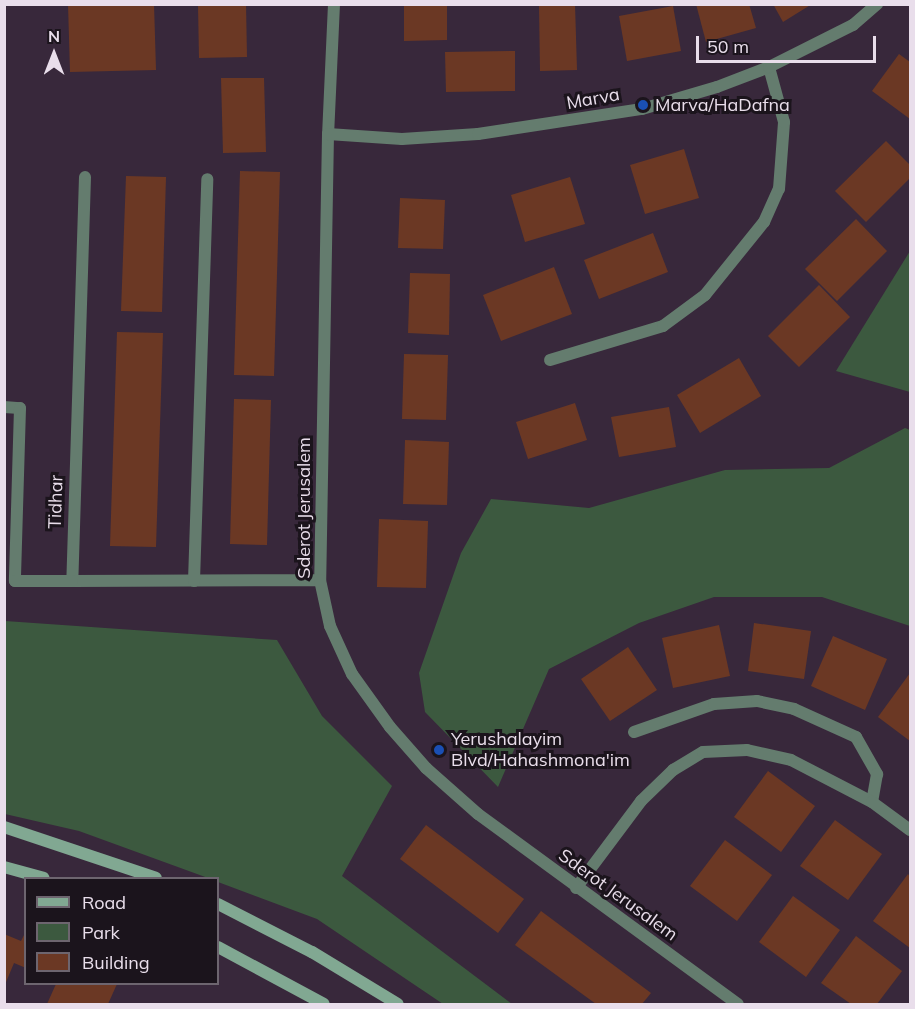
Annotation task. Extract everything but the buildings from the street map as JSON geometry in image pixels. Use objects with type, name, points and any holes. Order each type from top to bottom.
[{"type":"main road","points":[[4,827],[150,877]]},
{"type":"main road","points":[[4,867],[37,877]]},
{"type":"main road","points":[[219,905],[312,952],[398,1005]]},
{"type":"main road","points":[[219,948],[324,1005]]},
{"type":"street","name":"Sderot Jerusalem","points":[[334,4],[328,134],[320,580],[330,626],[352,674],[390,727],[426,768],[478,814],[738,1005]]},
{"type":"street","name":"Marva","points":[[328,134],[402,139],[543,127],[642,109],[717,87],[769,67],[853,25],[877,4]]},
{"type":"street","points":[[550,360],[663,326],[705,295],[757,231],[779,189],[784,122],[769,67]]},
{"type":"street","name":"Tidhar","points":[[72,581],[85,177]]},
{"type":"street","points":[[194,581],[207,179]]},
{"type":"street","points":[[4,406],[20,408],[15,581],[320,580]]},
{"type":"street","points":[[634,732],[714,704],[757,701],[794,709],[856,737],[877,774],[872,802]]},
{"type":"street","points":[[576,888],[641,801],[673,770],[703,752],[747,750],[791,760],[872,802],[910,830]]},
{"type":"green space","points":[[910,251],[910,392],[836,371]]},
{"type":"green space","points":[[905,428],[910,430],[910,626],[822,597],[714,597],[639,623],[549,669],[498,787],[425,712],[419,673],[461,553],[491,499],[589,508],[725,470],[829,468]]},
{"type":"green space","points":[[5,621],[277,640],[322,716],[392,786],[342,876],[512,1004],[443,1004],[317,919],[219,882],[219,877],[205,877],[79,831],[5,814]]},
{"type":"place","name":"Marva/HaDafna","points":[[643,105]]},
{"type":"place","name":"Yerushalayim Blvd/Hahashmona'im","points":[[439,750]]}]
